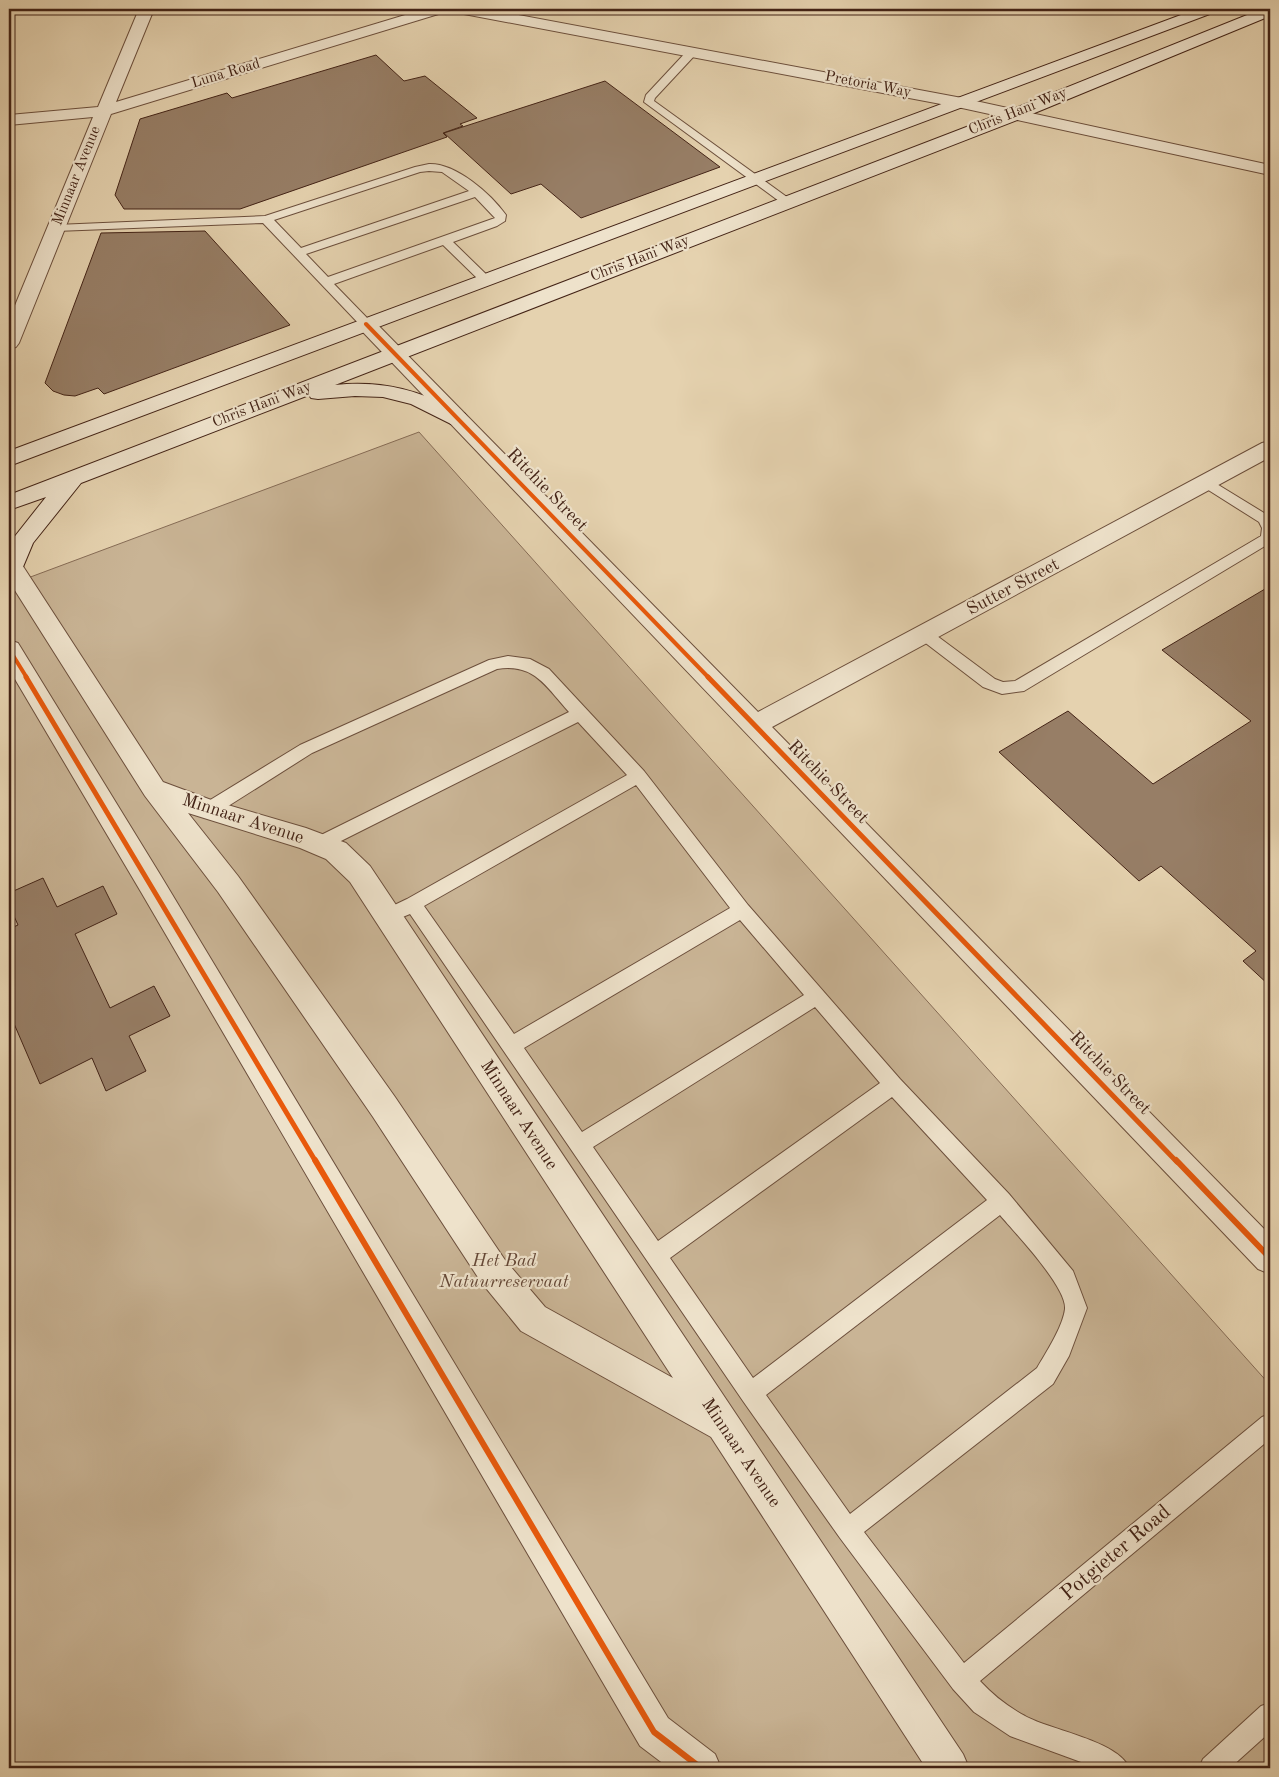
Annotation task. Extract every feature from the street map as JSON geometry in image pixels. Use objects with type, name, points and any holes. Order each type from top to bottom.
[{"type":"street","name":"Minnaar Avenue","points":[[9,343],[146,9]]},
{"type":"street","name":"Luna Road","points":[[9,120],[104,111],[440,9]]},
{"type":"street","name":"Pretoria Way","points":[[464,9],[962,103],[1270,170]]},
{"type":"street","name":"Chris Hani Way","points":[[9,459],[1210,9]]},
{"type":"street","points":[[1231,9],[1251,18]]},
{"type":"street","name":"Chris Hani Way","points":[[9,503],[1014,115],[1270,11]]},
{"type":"street","name":"Ritchie Street","points":[[366,324],[1270,1258]]},
{"type":"street","points":[[246,411],[312,393],[354,389],[391,392],[422,401],[458,419]]},
{"type":"street","name":"Sutter Street","points":[[755,725],[1270,448]]},
{"type":"street","points":[[74,478],[23,540],[10,566],[154,789],[228,884],[384,1107],[493,1271],[533,1320],[723,1425]]},
{"type":"street","points":[[9,649],[151,884],[654,1732],[701,1768]]},
{"type":"street","name":"Minnaar Avenue","points":[[154,789],[208,810],[336,851],[400,910],[723,1425],[949,1768]]},
{"type":"lane","points":[[692,52],[650,97],[649,102],[787,202]]},
{"type":"lane","points":[[56,228],[266,219],[419,169],[445,169],[496,210],[501,219],[493,224],[327,282]]},
{"type":"lane","points":[[299,253],[475,193]]},
{"type":"lane","points":[[266,219],[366,324]]},
{"type":"lane","points":[[445,241],[485,280]]},
{"type":"lane","points":[[924,634],[989,683],[1002,688],[1018,687],[1268,538],[1267,518],[1207,483]]},
{"type":"lane","points":[[208,810],[306,749],[494,664],[513,660],[529,663],[543,672],[579,714],[638,776],[742,910],[893,1085],[1002,1201],[1066,1278],[1076,1308],[1061,1348],[1045,1376],[848,1530]]},
{"type":"lane","points":[[319,844],[579,714]]},
{"type":"lane","points":[[638,776],[400,910],[512,1046],[655,1256],[848,1530],[962,1680],[983,1703],[1018,1727],[1088,1752],[1116,1768]]},
{"type":"lane","points":[[512,1046],[742,910]]},
{"type":"lane","points":[[580,1144],[817,996]]},
{"type":"lane","points":[[655,1256],[893,1085]]},
{"type":"lane","points":[[751,1393],[1002,1201]]},
{"type":"lane","name":"Potgieter Road","points":[[962,1680],[1270,1425]]},
{"type":"lane","points":[[1212,1768],[1270,1715]]},
{"type":"green space","name":"Het Bad Natuurreservaat","points":[[419,432],[1270,1385],[1270,1768],[9,1768],[9,585]]},
{"type":"building","points":[[376,55],[404,81],[425,76],[477,118],[460,124],[463,126],[443,133],[447,137],[240,209],[124,209],[115,195],[140,119],[227,93],[232,98]]},
{"type":"building","points":[[605,81],[720,167],[581,218],[541,184],[511,194],[444,133]]},
{"type":"building","points":[[205,231],[290,325],[104,394],[98,388],[75,396],[64,395],[53,391],[45,383],[101,233]]},
{"type":"building","points":[[1270,586],[1270,986],[1243,961],[1256,951],[1161,866],[1139,881],[999,752],[1068,711],[1153,784],[1251,721],[1162,650]]},
{"type":"building","points":[[43,878],[57,907],[103,886],[117,914],[75,934],[110,1008],[154,986],[170,1016],[129,1036],[146,1071],[106,1091],[92,1058],[40,1084],[9,1012],[9,929],[18,925],[9,905],[9,893]]},
{"type":"cycle path","points":[[366,324],[1270,1258]]},
{"type":"cycle path","points":[[9,649],[151,884],[654,1732],[701,1768]]}]
